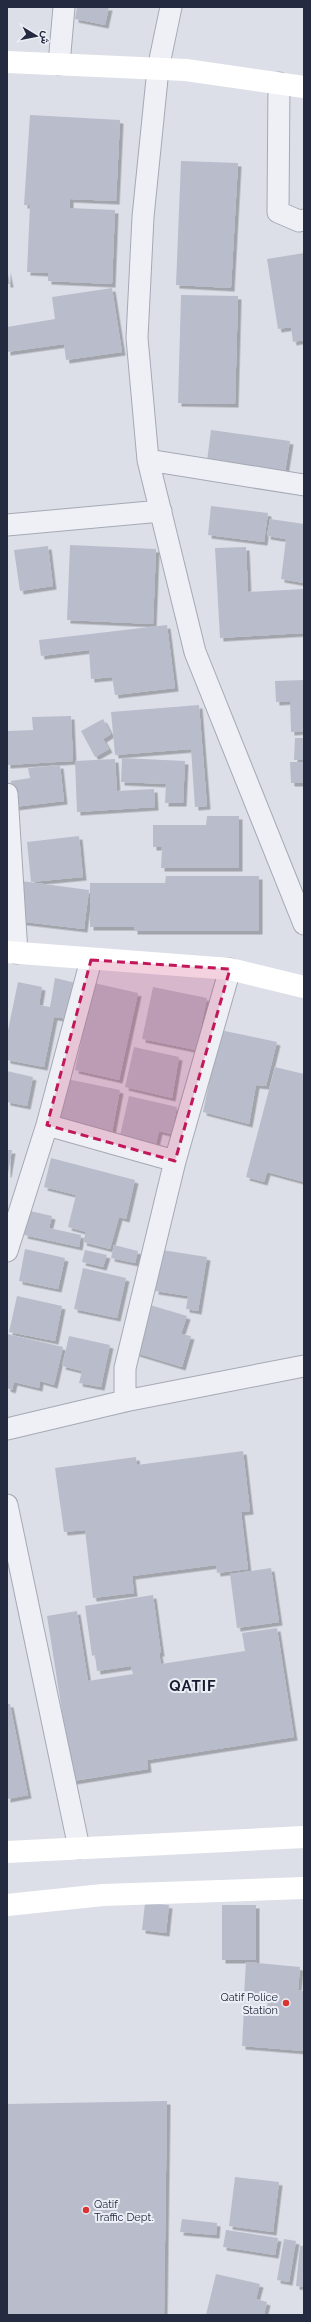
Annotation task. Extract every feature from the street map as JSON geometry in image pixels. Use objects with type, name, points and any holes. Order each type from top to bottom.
[{"type":"street","points":[[59,64],[64,7]]},
{"type":"street","points":[[171,7],[158,68],[143,217],[137,338],[148,460],[195,652],[304,924]]},
{"type":"street","points":[[7,62],[186,70],[304,87]]},
{"type":"street","points":[[279,83],[278,212],[299,221],[304,220]]},
{"type":"street","points":[[148,460],[304,485]]},
{"type":"street","points":[[7,525],[160,511]]},
{"type":"street","points":[[7,794],[12,953],[230,969],[304,987]]},
{"type":"street","points":[[7,1251],[47,1125],[91,960]]},
{"type":"street","points":[[125,1401],[125,1368],[175,1161],[230,969]]},
{"type":"street","points":[[47,1125],[175,1161]]},
{"type":"street","points":[[7,1429],[125,1401],[304,1366]]},
{"type":"street","points":[[7,1505],[79,1848]]},
{"type":"street","points":[[7,1852],[304,1837]]},
{"type":"street","points":[[7,1905],[103,1896],[304,1888]]},
{"type":"highlighted area","points":[[91,960],[230,969],[175,1161],[47,1125]]},
{"type":"building","points":[[77,7],[109,7],[105,25],[75,19]]},
{"type":"building","points":[[30,115],[120,120],[116,201],[70,199],[70,208],[115,210],[112,284],[48,281],[48,273],[27,272],[30,205],[24,205]]},
{"type":"building","points":[[181,161],[238,163],[231,288],[176,285]]},
{"type":"building","points":[[304,253],[304,340],[293,342],[291,327],[278,329],[267,259]]},
{"type":"building","points":[[7,269],[10,284],[7,284]]},
{"type":"building","points":[[112,288],[122,352],[66,360],[64,344],[7,352],[7,327],[55,319],[52,297]]},
{"type":"building","points":[[181,295],[238,296],[235,404],[178,403]]},
{"type":"building","points":[[211,430],[290,441],[285,472],[207,461]]},
{"type":"building","points":[[211,506],[268,513],[264,542],[208,535]]},
{"type":"building","points":[[270,519],[304,524],[304,583],[281,579],[286,539],[267,536]]},
{"type":"building","points":[[70,545],[156,549],[153,624],[67,620]]},
{"type":"building","points":[[48,546],[53,586],[20,591],[14,550]]},
{"type":"building","points":[[246,547],[248,592],[304,589],[304,633],[220,638],[215,548]]},
{"type":"building","points":[[167,625],[175,688],[115,695],[112,677],[91,679],[89,650],[41,656],[39,640]]},
{"type":"building","points":[[304,680],[304,731],[291,732],[290,701],[276,702],[275,681]]},
{"type":"building","points":[[199,705],[207,806],[195,807],[191,749],[115,755],[111,712]]},
{"type":"building","points":[[71,716],[73,761],[7,765],[7,731],[33,730],[32,717]]},
{"type":"building","points":[[103,719],[111,734],[103,739],[109,749],[95,757],[81,731]]},
{"type":"building","points":[[295,738],[304,738],[304,760],[294,760]]},
{"type":"building","points":[[122,758],[185,761],[183,803],[165,803],[166,784],[121,782]]},
{"type":"building","points":[[115,759],[117,791],[154,789],[155,807],[77,812],[75,761]]},
{"type":"building","points":[[290,762],[304,762],[304,783],[291,783]]},
{"type":"building","points":[[60,765],[64,801],[14,807],[11,781],[30,778],[28,768]]},
{"type":"building","points":[[207,816],[239,816],[239,868],[161,868],[162,847],[153,847],[153,825],[206,825]]},
{"type":"building","points":[[79,836],[83,877],[31,882],[27,842]]},
{"type":"building","points":[[166,876],[259,876],[259,931],[134,931],[134,927],[90,927],[90,883],[165,883]]},
{"type":"building","points":[[21,881],[89,890],[84,929],[16,921]]},
{"type":"building","points":[[55,978],[76,983],[69,1019],[54,1017],[44,1067],[7,1060],[7,1035],[18,982],[42,987],[39,1005],[50,1007]]},
{"type":"building","points":[[94,983],[138,993],[119,1080],[75,1070]]},
{"type":"building","points":[[153,987],[207,998],[196,1050],[142,1039]]},
{"type":"building","points":[[220,1030],[277,1042],[266,1086],[256,1085],[249,1124],[203,1112]]},
{"type":"building","points":[[134,1047],[179,1057],[172,1098],[125,1087]]},
{"type":"building","points":[[275,1067],[304,1074],[304,1182],[267,1172],[264,1182],[246,1177]]},
{"type":"building","points":[[7,1071],[33,1077],[27,1106],[7,1102]]},
{"type":"building","points":[[67,1079],[120,1090],[112,1132],[58,1120]]},
{"type":"building","points":[[129,1096],[177,1107],[171,1134],[159,1131],[155,1148],[119,1140]]},
{"type":"building","points":[[7,1150],[12,1150],[8,1174],[7,1174]]},
{"type":"building","points":[[51,1158],[135,1180],[126,1219],[119,1217],[110,1249],[83,1242],[86,1232],[68,1227],[76,1195],[44,1187]]},
{"type":"building","points":[[30,1211],[52,1216],[49,1228],[81,1235],[79,1247],[24,1235]]},
{"type":"building","points":[[114,1245],[138,1251],[135,1263],[111,1258]]},
{"type":"building","points":[[25,1249],[65,1258],[58,1289],[19,1281]]},
{"type":"building","points":[[85,1250],[107,1255],[103,1267],[82,1262]]},
{"type":"building","points":[[162,1250],[207,1257],[198,1311],[186,1309],[188,1296],[155,1291]]},
{"type":"building","points":[[83,1268],[126,1278],[117,1318],[74,1309]]},
{"type":"building","points":[[17,1296],[62,1306],[55,1341],[9,1332]]},
{"type":"building","points":[[150,1305],[187,1316],[181,1334],[191,1336],[182,1367],[136,1353]]},
{"type":"building","points":[[7,1334],[63,1347],[54,1385],[40,1381],[39,1388],[14,1382],[12,1390],[7,1388]]},
{"type":"building","points":[[69,1336],[110,1345],[101,1387],[79,1383],[82,1371],[62,1366]]},
{"type":"building","points":[[243,1451],[250,1511],[241,1512],[248,1569],[217,1573],[216,1565],[132,1576],[134,1593],[93,1598],[85,1530],[64,1532],[55,1468],[136,1457],[137,1465]]},
{"type":"building","points":[[271,1568],[279,1622],[237,1628],[230,1574]]},
{"type":"building","points":[[153,1595],[161,1653],[159,1653],[161,1664],[245,1651],[242,1633],[277,1628],[294,1737],[147,1760],[148,1769],[73,1781],[47,1616],[77,1611],[88,1681],[133,1674],[131,1666],[97,1671],[95,1655],[92,1656],[85,1606]]},
{"type":"building","points":[[7,1704],[10,1704],[28,1795],[7,1799]]},
{"type":"building","points":[[145,1903],[169,1905],[166,1933],[142,1930]]},
{"type":"building","points":[[222,1905],[256,1905],[256,1960],[222,1960]]},
{"type":"building","name":"Qatif Police Station","points":[[246,1962],[300,1967],[298,1990],[304,1991],[304,2051],[242,2046],[244,2009],[267,2010],[268,1997],[244,1995]]},
{"type":"building","name":"Qatif Traffic Dept.","points":[[167,2101],[164,2315],[7,2315],[7,2104]]},
{"type":"building","points":[[235,2177],[279,2182],[273,2232],[229,2226]]},
{"type":"building","points":[[182,2219],[217,2223],[216,2235],[180,2232]]},
{"type":"building","points":[[226,2230],[278,2238],[275,2255],[223,2247]]},
{"type":"building","points":[[284,2239],[296,2241],[289,2282],[277,2280]]},
{"type":"building","points":[[300,2246],[304,2246],[304,2287],[296,2286]]},
{"type":"building","points":[[216,2274],[260,2284],[256,2299],[267,2302],[264,2315],[206,2315]]},
{"type":"place","name":"Qatif Police Station","points":[[286,2003]]},
{"type":"place","name":"Qatif Traffic Dept.","points":[[86,2210]]},
{"type":"district","name":"QATIF","points":[[193,1686]]}]
